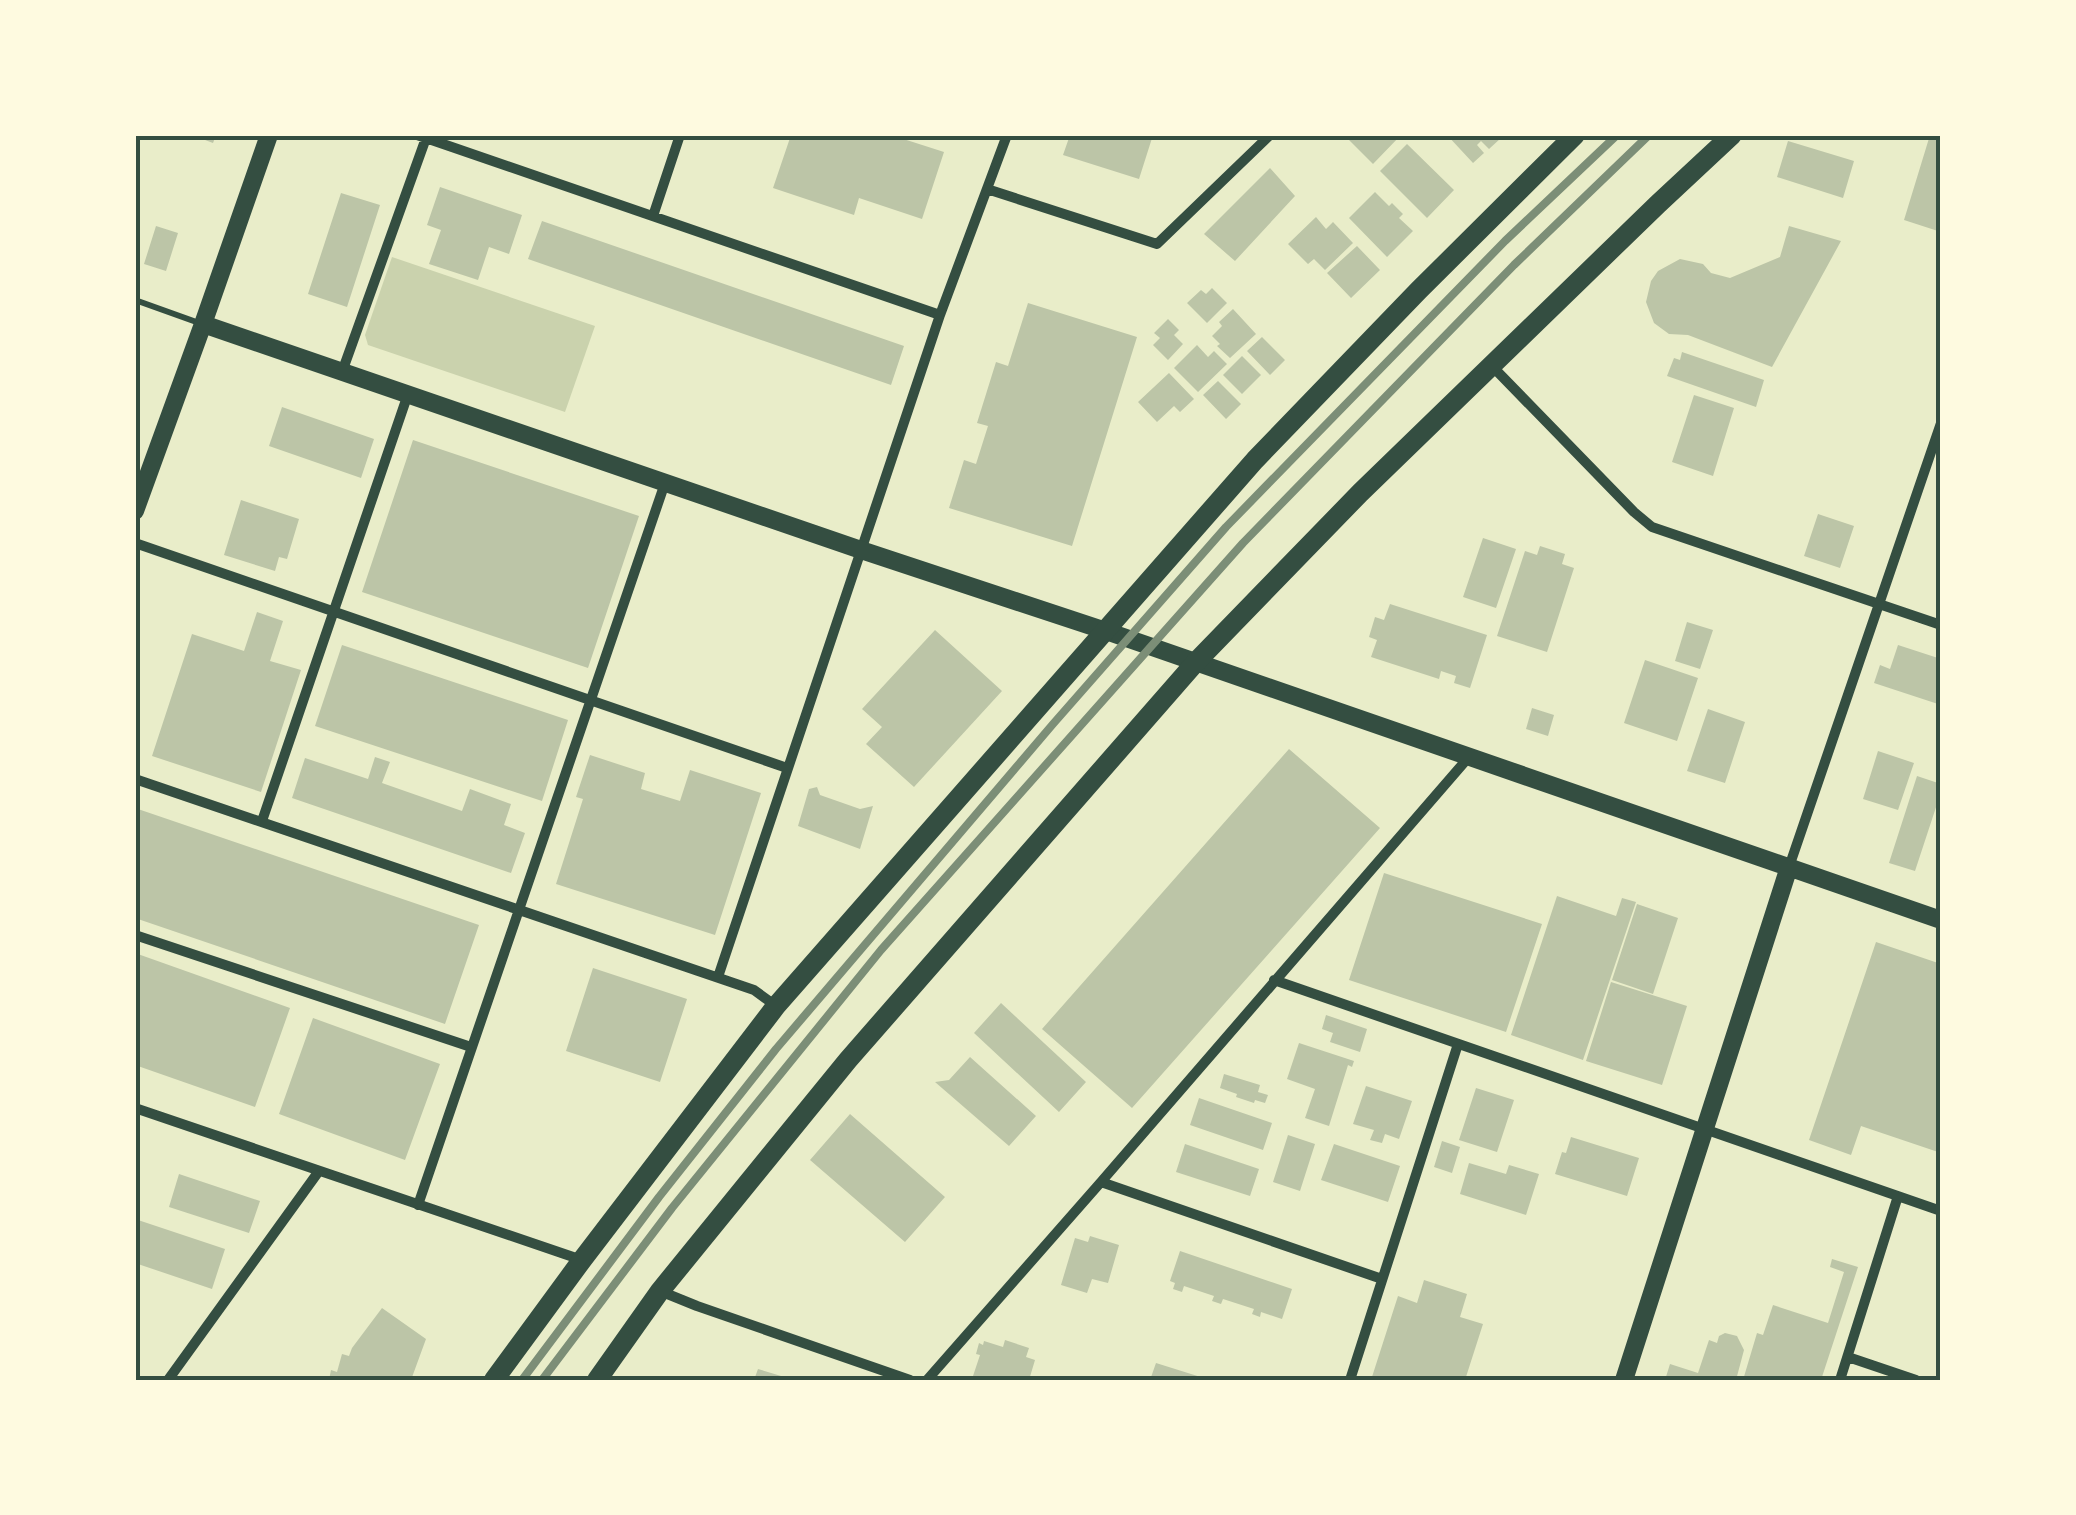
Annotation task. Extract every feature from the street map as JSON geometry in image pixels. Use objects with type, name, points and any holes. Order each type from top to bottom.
[{"type":"main road","points":[[494,1380],[776,1006],[1256,460],[1576,135]]},
{"type":"main road","points":[[597,1380],[660,1291],[848,1060],[1194,663],[1360,493],[1732,135]]},
{"type":"street","points":[[135,511],[269,135]]},
{"type":"street","points":[[653,216],[680,135]]},
{"type":"street","points":[[718,978],[940,315],[1006,135]]},
{"type":"street","points":[[987,189],[1157,244],[1270,135]]},
{"type":"street","points":[[342,372],[421,136],[940,315]]},
{"type":"street","points":[[204,324],[1941,920]]},
{"type":"street","points":[[1492,365],[1652,527],[1941,624]]},
{"type":"street","points":[[262,821],[408,394]]},
{"type":"street","points":[[1624,1380],[1789,868],[1941,423]]},
{"type":"street","points":[[418,1205],[665,483]]},
{"type":"street","points":[[135,543],[788,768]]},
{"type":"street","points":[[927,1380],[1468,758]]},
{"type":"street","points":[[135,779],[754,990],[776,1006]]},
{"type":"street","points":[[135,935],[470,1048]]},
{"type":"street","points":[[1274,980],[1941,1211]]},
{"type":"street","points":[[1350,1380],[1458,1044]]},
{"type":"street","points":[[135,1108],[582,1260]]},
{"type":"street","points":[[168,1380],[319,1171]]},
{"type":"street","points":[[1102,1182],[1382,1279]]},
{"type":"street","points":[[1840,1380],[1898,1196]]},
{"type":"street","points":[[660,1291],[910,1380]]},
{"type":"street","points":[[1848,1357],[1916,1380]]},
{"type":"lane","points":[[135,300],[204,324]]},
{"type":"green space","points":[[392,257],[595,326],[565,412],[368,345],[365,335]]},
{"type":"building","points":[[192,135],[216,135],[213,143]]},
{"type":"building","points":[[791,135],[891,135],[944,152],[922,219],[859,198],[854,215],[773,188]]},
{"type":"building","points":[[1070,135],[1153,135],[1139,179],[1063,155]]},
{"type":"building","points":[[1344,135],[1401,135],[1373,164]]},
{"type":"building","points":[[1447,135],[1501,138],[1489,149],[1481,141],[1477,145],[1484,153],[1473,163]]},
{"type":"building","points":[[1930,135],[1941,135],[1941,232],[1904,220]]},
{"type":"building","points":[[1788,141],[1854,161],[1843,198],[1777,177]]},
{"type":"building","points":[[1407,144],[1454,190],[1427,218],[1380,171]]},
{"type":"building","points":[[1270,168],[1295,196],[1235,261],[1204,234]]},
{"type":"building","points":[[440,187],[522,215],[509,254],[489,247],[478,280],[429,264],[441,230],[427,225]]},
{"type":"building","points":[[1375,192],[1403,214],[1399,218],[1413,231],[1387,257],[1349,218]]},
{"type":"building","points":[[341,193],[380,205],[347,307],[308,294]]},
{"type":"building","points":[[1316,217],[1326,229],[1333,222],[1353,243],[1325,270],[1314,259],[1308,264],[1288,244]]},
{"type":"building","points":[[542,221],[904,346],[891,385],[528,259]]},
{"type":"building","points":[[156,226],[178,233],[166,271],[144,264]]},
{"type":"building","points":[[1789,226],[1841,241],[1772,367],[1688,335],[1669,334],[1654,323],[1646,302],[1658,271],[1680,259],[1703,264],[1711,273],[1730,278],[1780,257]]},
{"type":"building","points":[[1357,246],[1380,270],[1351,298],[1327,273]]},
{"type":"building","points":[[1212,288],[1227,303],[1207,323],[1187,303],[1201,290],[1206,294]]},
{"type":"building","points":[[1028,303],[1137,337],[1072,546],[949,508],[964,460],[976,464],[988,426],[977,423],[996,362],[1008,366]]},
{"type":"building","points":[[1233,309],[1256,334],[1230,358],[1212,336],[1222,326],[1219,322]]},
{"type":"building","points":[[1168,319],[1179,330],[1174,335],[1183,344],[1168,360],[1153,345],[1160,338],[1154,333]]},
{"type":"building","points":[[1262,337],[1285,360],[1270,375],[1247,351]]},
{"type":"building","points":[[1197,345],[1208,357],[1214,351],[1227,364],[1198,392],[1174,368]]},
{"type":"building","points":[[1682,352],[1764,380],[1756,407],[1667,376],[1674,358],[1680,360]]},
{"type":"building","points":[[1242,356],[1261,375],[1242,394],[1223,375]]},
{"type":"building","points":[[1169,373],[1194,399],[1180,412],[1174,406],[1157,422],[1138,402]]},
{"type":"building","points":[[1218,381],[1241,404],[1226,419],[1203,395]]},
{"type":"building","points":[[1694,395],[1734,408],[1713,476],[1672,462]]},
{"type":"building","points":[[282,407],[374,439],[361,478],[269,446]]},
{"type":"building","points":[[413,440],[639,516],[588,668],[362,592]]},
{"type":"building","points":[[241,500],[299,519],[287,559],[279,557],[275,571],[224,555]]},
{"type":"building","points":[[1818,514],[1854,526],[1840,568],[1804,556]]},
{"type":"building","points":[[1483,538],[1516,549],[1496,608],[1463,597]]},
{"type":"building","points":[[1540,546],[1565,554],[1562,564],[1574,568],[1547,652],[1497,636],[1525,551],[1537,555]]},
{"type":"building","points":[[1390,604],[1487,635],[1470,688],[1454,683],[1456,676],[1441,671],[1439,679],[1371,657],[1377,640],[1369,637],[1375,617],[1384,620]]},
{"type":"building","points":[[257,612],[283,621],[270,661],[301,670],[261,792],[152,756],[192,634],[244,651]]},
{"type":"building","points":[[1687,622],[1713,630],[1700,669],[1675,661]]},
{"type":"building","points":[[935,630],[1002,691],[914,787],[866,744],[882,727],[862,709]]},
{"type":"building","points":[[342,645],[568,720],[542,801],[315,726]]},
{"type":"building","points":[[1898,645],[1941,659],[1941,705],[1874,683],[1880,665],[1890,669]]},
{"type":"building","points":[[1645,660],[1698,678],[1677,741],[1624,723]]},
{"type":"building","points":[[1532,708],[1554,715],[1548,736],[1526,729]]},
{"type":"building","points":[[1708,709],[1745,722],[1725,783],[1687,771]]},
{"type":"building","points":[[1289,749],[1380,828],[1132,1108],[1042,1029]]},
{"type":"building","points":[[1878,751],[1914,763],[1898,810],[1863,799]]},
{"type":"building","points":[[590,755],[645,773],[641,789],[680,801],[690,770],[761,793],[715,935],[556,884],[583,799],[576,797]]},
{"type":"building","points":[[375,757],[390,762],[382,783],[462,811],[470,789],[511,804],[504,825],[525,833],[511,873],[292,798],[305,758],[368,779]]},
{"type":"building","points":[[1917,776],[1941,784],[1941,792],[1915,871],[1889,863]]},
{"type":"building","points":[[817,787],[820,795],[860,809],[873,806],[860,849],[798,826],[809,789]]},
{"type":"building","points":[[135,808],[479,925],[445,1024],[135,918]]},
{"type":"building","points":[[1384,873],[1542,924],[1506,1032],[1349,980]]},
{"type":"building","points":[[1557,896],[1616,916],[1622,898],[1636,902],[1583,1060],[1511,1035]]},
{"type":"building","points":[[1637,904],[1678,918],[1653,994],[1612,980]]},
{"type":"building","points":[[1876,942],[1941,964],[1941,1153],[1861,1126],[1851,1155],[1809,1140]]},
{"type":"building","points":[[135,953],[290,1008],[255,1107],[135,1065]]},
{"type":"building","points":[[593,968],[687,999],[660,1082],[566,1051]]},
{"type":"building","points":[[1611,982],[1687,1006],[1662,1085],[1586,1061]]},
{"type":"building","points":[[1001,1003],[1086,1082],[1059,1112],[974,1033]]},
{"type":"building","points":[[1326,1015],[1367,1029],[1360,1052],[1330,1042],[1333,1033],[1322,1029]]},
{"type":"building","points":[[313,1018],[440,1064],[405,1160],[279,1114]]},
{"type":"building","points":[[1299,1043],[1354,1061],[1352,1067],[1348,1065],[1329,1126],[1305,1118],[1315,1089],[1287,1079]]},
{"type":"building","points":[[970,1057],[1036,1116],[1009,1146],[935,1082],[949,1080]]},
{"type":"building","points":[[1224,1074],[1260,1085],[1258,1092],[1268,1095],[1265,1103],[1236,1097],[1237,1094],[1220,1088]]},
{"type":"building","points":[[1366,1086],[1412,1101],[1399,1139],[1385,1134],[1382,1143],[1370,1140],[1374,1130],[1353,1124]]},
{"type":"building","points":[[1476,1088],[1514,1100],[1497,1152],[1459,1140]]},
{"type":"building","points":[[1199,1098],[1272,1123],[1263,1150],[1190,1125]]},
{"type":"building","points":[[850,1114],[945,1197],[905,1242],[810,1160]]},
{"type":"building","points":[[1288,1135],[1315,1144],[1300,1191],[1273,1182]]},
{"type":"building","points":[[1571,1137],[1639,1158],[1627,1196],[1555,1174]]},
{"type":"building","points":[[1442,1141],[1460,1147],[1452,1173],[1434,1167]]},
{"type":"building","points":[[1185,1144],[1259,1169],[1250,1196],[1176,1172]]},
{"type":"building","points":[[1334,1144],[1400,1166],[1388,1202],[1321,1180]]},
{"type":"building","points":[[1469,1163],[1506,1174],[1509,1165],[1539,1174],[1526,1215],[1460,1194]]},
{"type":"building","points":[[179,1174],[260,1201],[249,1233],[169,1207]]},
{"type":"building","points":[[135,1219],[225,1249],[212,1289],[135,1263]]},
{"type":"building","points":[[1090,1236],[1119,1245],[1108,1283],[1092,1279],[1087,1293],[1061,1285],[1075,1238],[1088,1242]]},
{"type":"building","points":[[1180,1251],[1292,1289],[1282,1319],[1261,1312],[1260,1317],[1252,1314],[1254,1309],[1223,1299],[1221,1304],[1212,1301],[1214,1296],[1184,1286],[1182,1292],[1173,1289],[1175,1283],[1170,1281]]},
{"type":"building","points":[[1832,1259],[1858,1267],[1821,1380],[1743,1380],[1757,1333],[1763,1335],[1773,1305],[1828,1323],[1844,1272],[1830,1267]]},
{"type":"building","points":[[1424,1280],[1467,1294],[1460,1317],[1483,1324],[1465,1380],[1371,1380],[1398,1296],[1417,1303]]},
{"type":"building","points":[[382,1308],[426,1339],[411,1380],[329,1380],[331,1370],[337,1372],[342,1354],[349,1356]]},
{"type":"building","points":[[1725,1333],[1737,1336],[1744,1350],[1736,1380],[1665,1380],[1670,1364],[1698,1373],[1709,1340],[1717,1343]]},
{"type":"building","points":[[1005,1340],[1029,1348],[1026,1357],[1035,1360],[1029,1380],[972,1379],[980,1355],[976,1354],[979,1343],[1003,1347]]},
{"type":"building","points":[[1156,1363],[1207,1379],[1207,1380],[1150,1380]]},
{"type":"building","points":[[758,1369],[791,1379],[791,1380],[754,1380]]},
{"type":"railway","points":[[522,1380],[776,1049],[1226,527],[1505,241],[1617,135]]},
{"type":"railway","points":[[542,1380],[672,1208],[881,950],[1243,543],[1514,265],[1649,135]]}]
